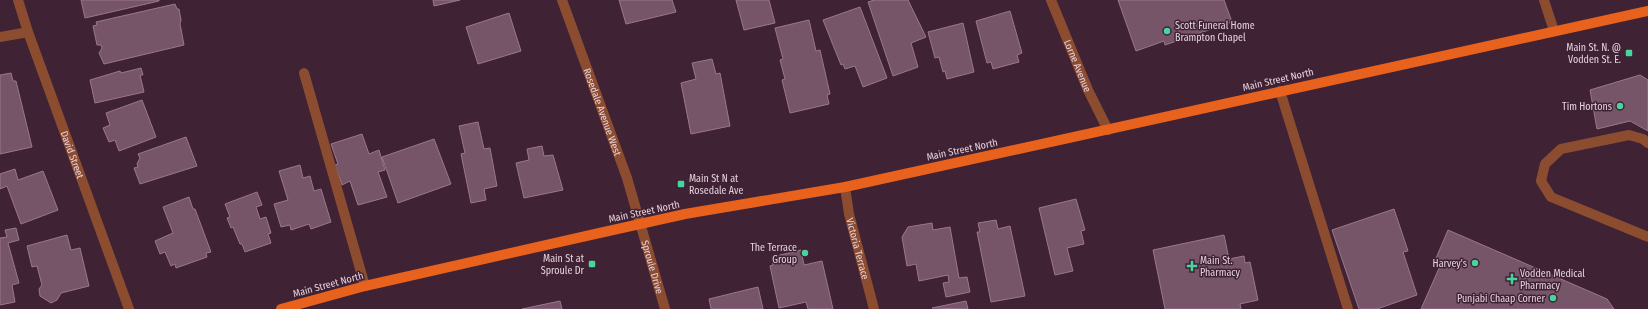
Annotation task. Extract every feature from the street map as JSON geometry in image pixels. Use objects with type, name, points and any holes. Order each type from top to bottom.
[{"type":"main road","name":"Main Street North","points":[[284,309],[365,286],[685,214],[845,187],[1648,11]]},
{"type":"street","name":"David Street","points":[[18,0],[28,32],[129,309]]},
{"type":"street","name":"Rosedale Avenue West","points":[[562,0],[627,178],[640,224]]},
{"type":"street","name":"Lorne Avenue","points":[[1051,0],[1088,90],[1108,130]]},
{"type":"street","points":[[1544,0],[1554,31]]},
{"type":"street","points":[[0,37],[28,32]]},
{"type":"street","points":[[304,73],[365,286]]},
{"type":"street","points":[[1280,91],[1348,309]]},
{"type":"street","points":[[1648,143],[1643,139],[1629,134],[1561,149],[1545,164],[1541,181],[1551,197],[1648,237]]},
{"type":"street","name":"Victoria Terrace","points":[[845,187],[849,214],[874,309]]},
{"type":"street","name":"Sproule Drive","points":[[640,224],[665,309]]},
{"type":"building","points":[[81,0],[159,0],[159,1],[85,18]]},
{"type":"building","points":[[433,0],[460,0],[434,6]]},
{"type":"building","points":[[619,0],[672,0],[676,12],[626,24]]},
{"type":"building","points":[[736,0],[769,0],[775,23],[744,30]]},
{"type":"building","points":[[874,0],[908,0],[926,37],[911,43],[918,67],[893,76],[868,2]]},
{"type":"building","name":"Scott Funeral Home Brampton Chapel","points":[[1118,0],[1224,0],[1232,22],[1165,45],[1164,41],[1136,51]]},
{"type":"building","points":[[175,4],[177,9],[179,9],[184,45],[104,64],[99,53],[102,48],[101,45],[97,45],[93,26],[97,25],[96,22]]},
{"type":"building","points":[[860,7],[887,78],[863,87],[855,66],[845,69],[843,64],[841,65],[823,20]]},
{"type":"building","points":[[1010,11],[1022,53],[1017,55],[1019,62],[993,69],[991,62],[987,63],[976,21]]},
{"type":"building","points":[[509,13],[521,51],[478,64],[466,27]]},
{"type":"building","points":[[809,20],[816,51],[820,50],[830,94],[827,95],[829,104],[790,113],[782,80],[785,79],[780,60],[783,59],[775,28]]},
{"type":"building","points":[[963,23],[974,72],[947,79],[945,71],[943,72],[939,57],[935,58],[928,32]]},
{"type":"building","points":[[712,59],[716,74],[720,73],[730,126],[691,134],[681,83],[696,79],[692,63]]},
{"type":"building","points":[[141,68],[143,75],[140,75],[144,92],[95,103],[90,80],[120,71],[121,73]]},
{"type":"building","points":[[11,73],[13,81],[16,81],[32,147],[0,154],[0,75]]},
{"type":"building","name":"Tim Hortons","points":[[1640,75],[1648,80],[1648,131],[1630,121],[1597,129],[1590,90]]},
{"type":"building","points":[[142,100],[156,137],[119,151],[115,140],[109,142],[103,128],[110,125],[106,113]]},
{"type":"building","points":[[478,122],[484,149],[490,148],[497,186],[484,189],[486,200],[471,203],[461,154],[465,153],[459,126]]},
{"type":"building","points":[[362,134],[369,154],[379,150],[385,170],[378,172],[387,197],[358,205],[350,181],[342,185],[335,165],[338,164],[331,144]]},
{"type":"building","points":[[186,137],[197,166],[140,184],[134,168],[138,167],[137,164],[140,158],[138,154]]},
{"type":"building","points":[[434,139],[451,184],[398,203],[382,157]]},
{"type":"building","points":[[542,146],[544,156],[553,155],[563,190],[524,198],[516,163],[529,160],[527,149]]},
{"type":"building","points":[[300,165],[303,178],[310,176],[314,191],[321,189],[331,222],[311,229],[309,224],[291,230],[290,225],[281,227],[274,204],[288,200],[279,171]]},
{"type":"building","points":[[15,169],[18,180],[43,171],[58,210],[21,224],[7,186],[0,189],[0,174]]},
{"type":"building","points":[[257,192],[262,205],[256,207],[260,219],[266,217],[271,233],[268,234],[271,243],[245,252],[233,227],[231,228],[227,218],[230,217],[225,204]]},
{"type":"building","points":[[189,197],[211,252],[206,253],[207,257],[176,268],[175,264],[171,266],[165,252],[160,254],[155,241],[173,233],[163,207]]},
{"type":"building","points":[[1076,199],[1085,230],[1081,231],[1084,244],[1067,248],[1073,271],[1055,275],[1039,208]]},
{"type":"building","points":[[1394,209],[1408,251],[1403,252],[1417,295],[1377,309],[1359,309],[1332,230]]},
{"type":"building","points":[[996,220],[998,229],[1010,226],[1025,296],[991,302],[977,232],[980,232],[978,223]]},
{"type":"building","points":[[932,223],[933,230],[950,227],[959,278],[967,277],[970,292],[946,297],[943,283],[949,282],[948,275],[919,281],[916,264],[907,266],[902,237],[908,227]]},
{"type":"building","points":[[16,228],[19,240],[8,243],[19,283],[12,285],[15,302],[0,305],[0,238],[7,237],[5,230]]},
{"type":"building","points":[[1448,230],[1607,299],[1614,309],[1421,309],[1440,266],[1434,263]]},
{"type":"building","points":[[67,235],[71,250],[80,248],[89,286],[61,293],[57,300],[51,303],[40,296],[39,289],[42,285],[37,266],[32,267],[27,246]]},
{"type":"building","points":[[1224,235],[1229,259],[1244,256],[1245,263],[1250,262],[1258,300],[1240,304],[1241,309],[1165,309],[1153,250]]},
{"type":"building","points":[[801,250],[804,265],[822,261],[833,309],[808,309],[806,302],[779,308],[770,266],[773,265],[772,257]]},
{"type":"building","points":[[758,287],[763,309],[711,309],[709,299]]},
{"type":"building","points":[[560,301],[562,309],[522,309]]},
{"type":"building","points":[[966,301],[968,309],[932,308]]},
{"type":"place","name":"Scott Funeral Home Brampton Chapel","points":[[1167,31]]},
{"type":"place","name":"Main St. N. @ Vodden St. E.","points":[[1629,53]]},
{"type":"place","name":"Tim Hortons","points":[[1620,106]]},
{"type":"place","name":"Main St N at Rosedale Ave","points":[[681,184]]},
{"type":"place","name":"The Terrace Group","points":[[805,253]]},
{"type":"place","name":"Harvey's","points":[[1475,263]]},
{"type":"place","name":"Main St at Sproule Dr","points":[[592,264]]},
{"type":"place","name":"Main St. Pharmacy","points":[[1192,266]]},
{"type":"place","name":"Vodden Medical Pharmacy","points":[[1512,279]]},
{"type":"place","name":"Punjabi Chaap Corner","points":[[1553,298]]}]
